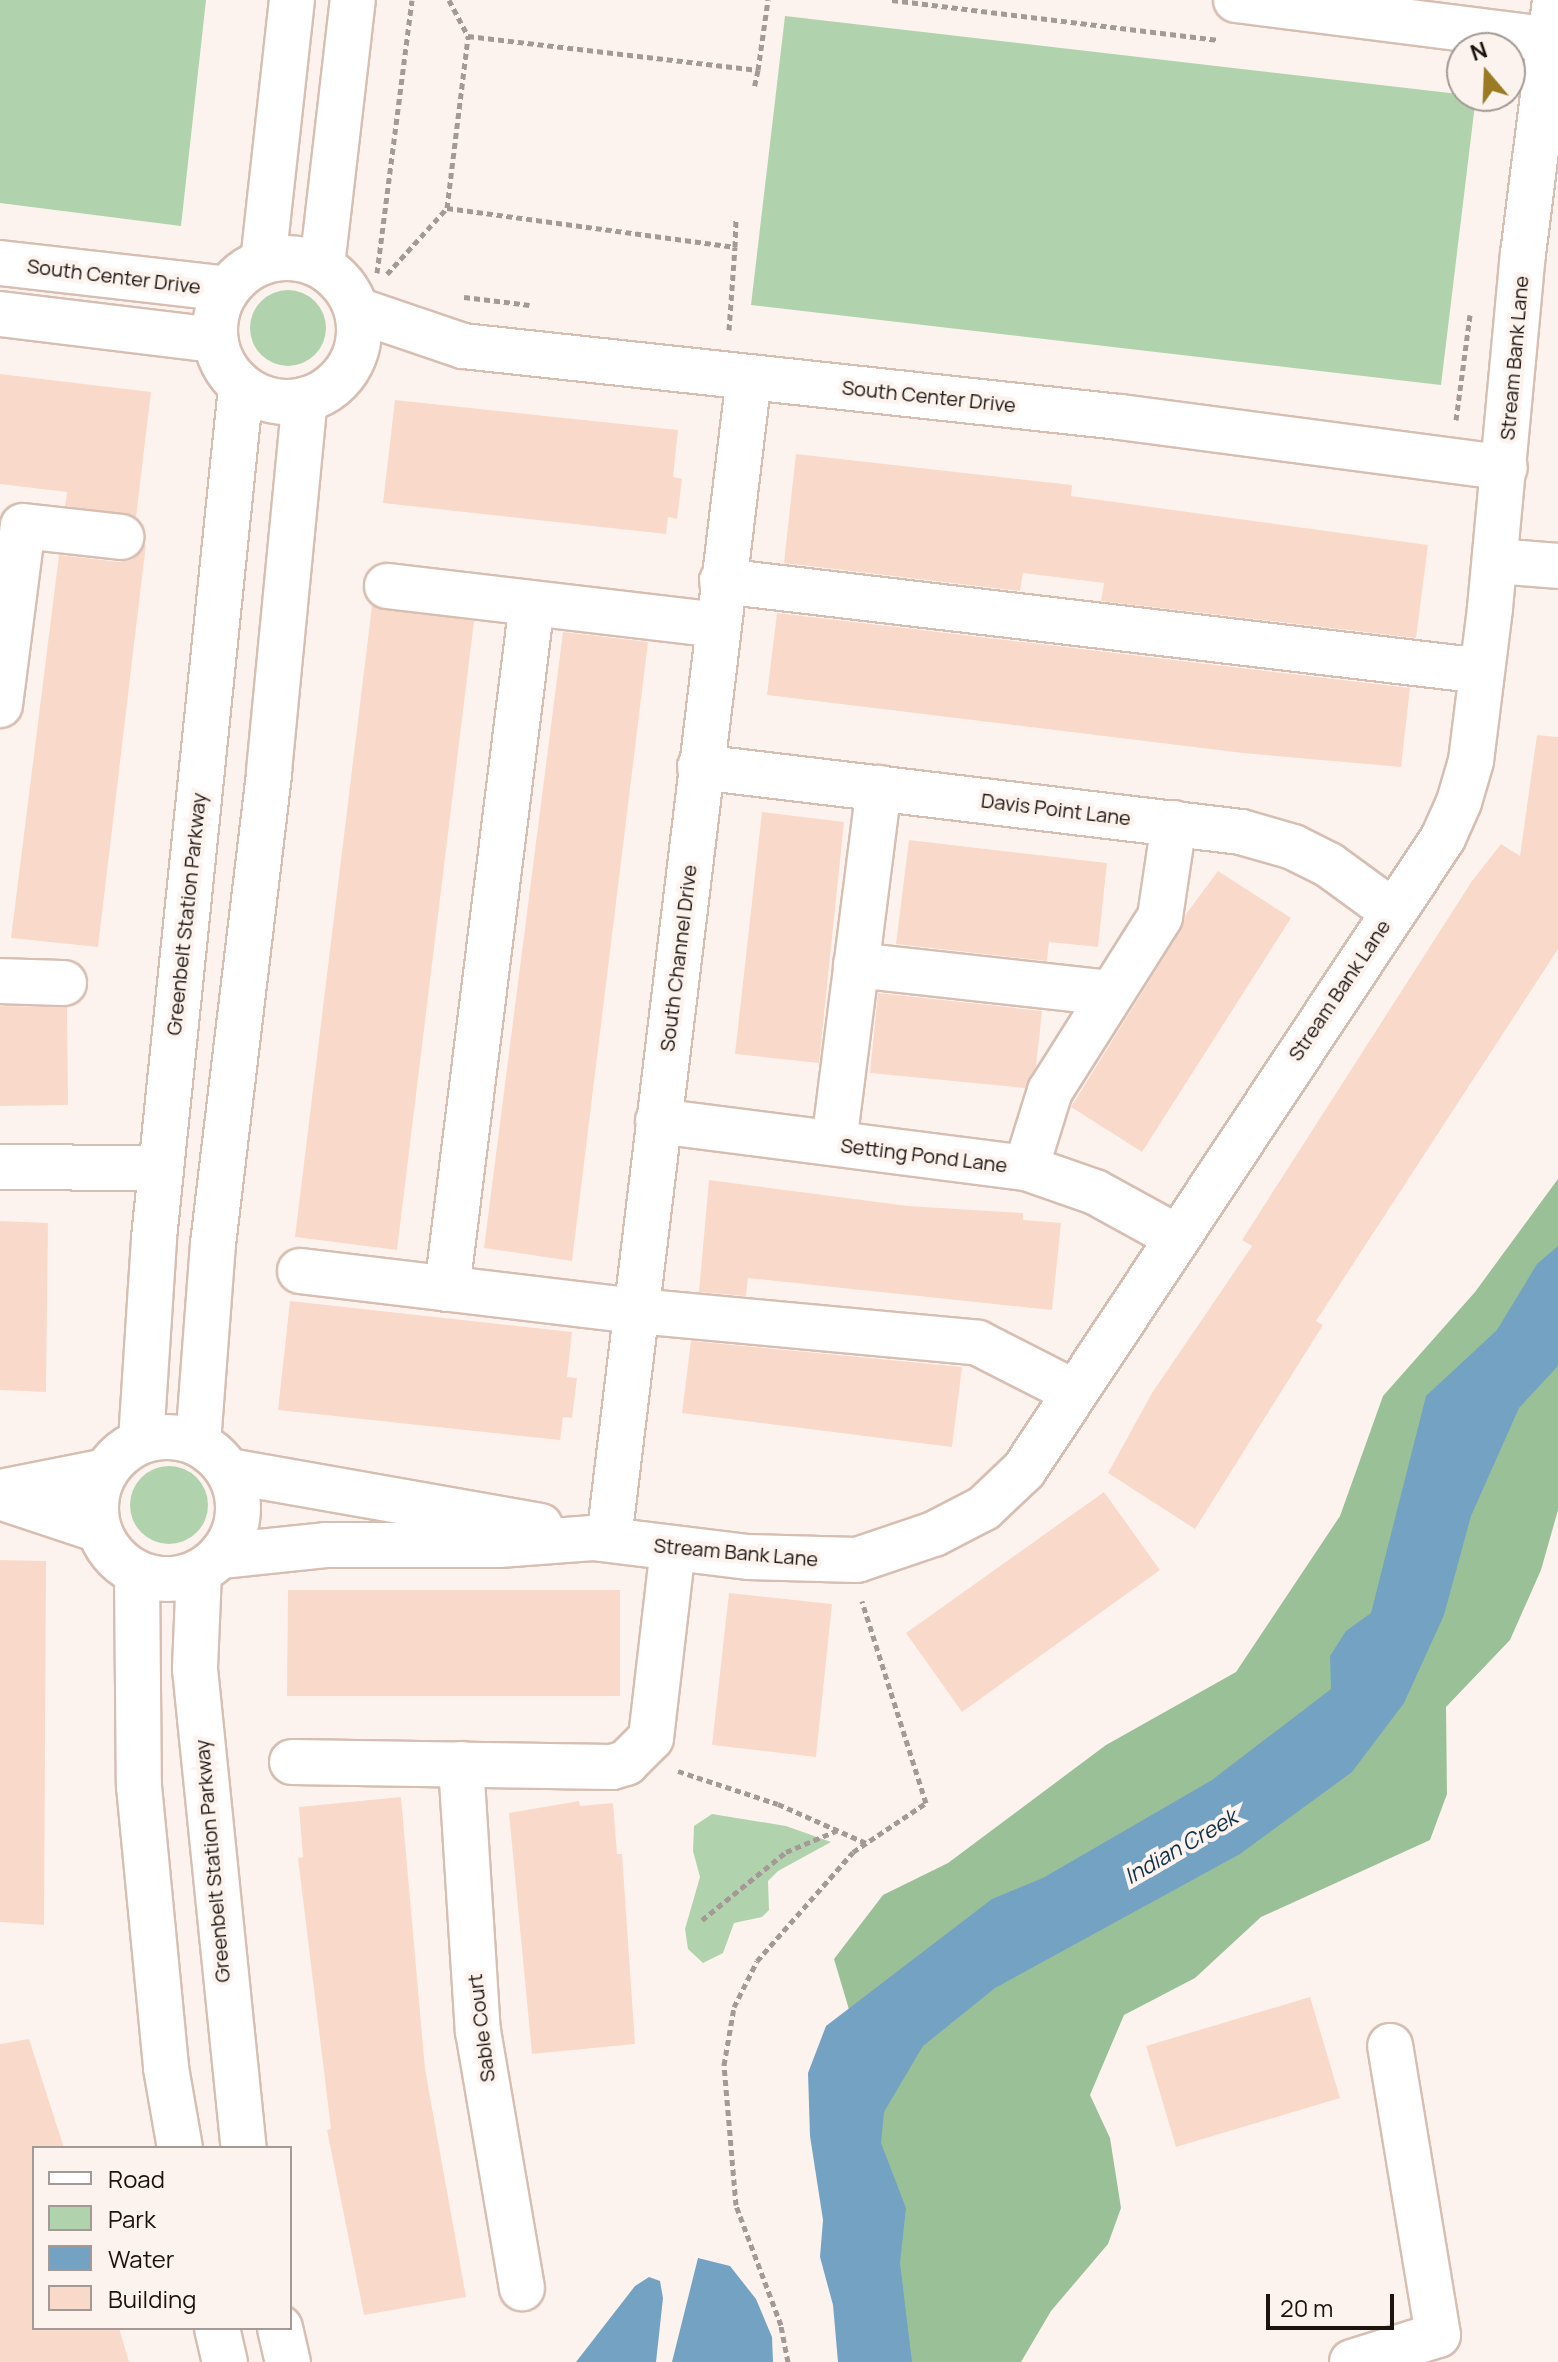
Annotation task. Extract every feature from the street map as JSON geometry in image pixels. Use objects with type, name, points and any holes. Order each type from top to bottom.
[{"type":"street","points":[[263,262],[292,0]]},
{"type":"street","points":[[322,266],[353,0]]},
{"type":"street","points":[[1236,0],[1553,20]]},
{"type":"street","name":"Stream Bank Lane","points":[[214,1457],[601,1539],[762,1558],[857,1560],[934,1534],[984,1508],[1024,1470],[1175,1236],[1443,838],[1459,802],[1471,761],[1482,671],[1505,468],[1523,254],[1553,20]]},
{"type":"street","points":[[293,257],[322,266],[337,278],[357,310],[360,335],[353,360],[325,392],[305,400],[271,400],[241,387],[225,368],[215,340],[228,289],[263,262],[293,257]]},
{"type":"street","name":"South Center Drive","points":[[0,263],[228,289]]},
{"type":"street","name":"South Center Drive","points":[[357,310],[463,346],[1120,417],[1505,468]]},
{"type":"street","points":[[0,314],[215,340]]},
{"type":"street","name":"South Channel Drive","points":[[601,1539],[636,1311],[749,377]]},
{"type":"street","name":"Greenbelt Station Parkway","points":[[141,1441],[160,1168],[241,387]]},
{"type":"street","points":[[106,1471],[96,1500],[99,1530],[113,1555],[137,1573],[168,1579],[210,1564],[234,1533],[239,1508],[214,1457],[213,1244],[269,771],[305,400]]},
{"type":"street","points":[[0,705],[12,525],[121,537]]},
{"type":"street","points":[[1495,561],[1558,566]]},
{"type":"street","points":[[722,581],[1482,671]]},
{"type":"street","points":[[387,586],[717,625]]},
{"type":"street","points":[[447,1289],[532,603]]},
{"type":"street","name":"Davis Point Lane","points":[[700,767],[1241,832],[1293,847],[1329,865],[1392,911]]},
{"type":"street","points":[[834,1143],[879,788]]},
{"type":"street","points":[[1026,1168],[1050,1091],[1164,907],[1174,823]]},
{"type":"street","points":[[856,965],[1109,993]]},
{"type":"street","points":[[0,981],[64,983]]},
{"type":"street","name":"Setting Pond Lane","points":[[658,1121],[1026,1168],[1095,1192],[1175,1236]]},
{"type":"street","points":[[0,1167],[160,1168]]},
{"type":"street","points":[[300,1271],[636,1311],[978,1343],[1012,1356],[1074,1392]]},
{"type":"street","points":[[0,1494],[106,1471],[141,1441],[170,1437],[214,1457]]},
{"type":"street","points":[[0,1494],[99,1530]]},
{"type":"street","name":"Stream Bank Lane","points":[[210,1564],[325,1545],[499,1545],[601,1539]]},
{"type":"street","points":[[292,1762],[612,1767],[642,1750],[651,1738],[673,1548]]},
{"type":"street","name":"Greenbelt Station Parkway","points":[[210,1564],[195,1669],[244,2146]]},
{"type":"street","points":[[137,1573],[139,1786],[166,2068],[180,2146]]},
{"type":"street","name":"Sable Court","points":[[461,1764],[478,2031],[522,2288]]},
{"type":"street","points":[[1352,2362],[1438,2335],[1390,2046]]},
{"type":"street","points":[[217,2330],[225,2362]]},
{"type":"street","points":[[280,2330],[288,2362]]},
{"type":"path","points":[[412,0],[376,286],[447,208],[468,36],[449,0]]},
{"type":"path","points":[[754,89],[768,0]]},
{"type":"path","points":[[892,0],[1225,41]]},
{"type":"path","points":[[468,36],[758,70]]},
{"type":"path","points":[[447,208],[735,247]]},
{"type":"path","points":[[729,330],[736,218]]},
{"type":"path","points":[[457,296],[534,306]]},
{"type":"path","points":[[1440,418],[1456,420],[1470,310]]},
{"type":"path","points":[[719,329],[745,332]]},
{"type":"path","points":[[788,2362],[781,2325],[736,2205],[724,2065],[734,2007],[757,1961],[853,1852],[926,1803],[863,1608],[857,1560]]},
{"type":"path","points":[[642,1750],[687,1776],[839,1830],[867,1843]]},
{"type":"path","points":[[702,1920],[786,1852],[839,1830]]},
{"type":"green space","points":[[0,0],[206,0],[181,226],[0,203]]},
{"type":"green space","points":[[785,16],[1446,93],[1446,112],[1474,112],[1441,385],[751,305]]},
{"type":"green space","points":[[281,290],[295,290],[309,296],[320,307],[326,328],[323,343],[315,355],[295,366],[281,366],[267,360],[256,349],[250,335],[250,321],[256,307],[267,296]]},
{"type":"green space","points":[[1558,1179],[1558,1510],[1541,1570],[1510,1640],[1446,1707],[1447,1794],[1430,1840],[1261,1917],[1195,1978],[1124,2015],[1090,2095],[1110,2138],[1121,2208],[1108,2244],[1051,2311],[1021,2362],[883,2362],[872,2087],[834,1959],[883,1895],[948,1863],[1106,1745],[1236,1672],[1340,1516],[1383,1396],[1475,1292]]},
{"type":"green space","points":[[169,1466],[184,1469],[201,1483],[208,1505],[205,1520],[191,1537],[169,1544],[154,1541],[137,1527],[130,1505],[133,1490],[147,1473]]},
{"type":"green space","points":[[712,1814],[786,1826],[831,1842],[778,1871],[768,1881],[769,1910],[762,1917],[734,1923],[723,1953],[703,1963],[688,1949],[685,1929],[700,1877],[693,1851],[694,1826]]},
{"type":"water","name":"Indian Creek","points":[[1558,1246],[1558,1366],[1519,1408],[1471,1516],[1444,1615],[1404,1703],[1352,1772],[1240,1854],[995,1988],[923,2046],[884,2112],[881,2143],[906,2208],[900,2263],[912,2362],[838,2362],[833,2305],[820,2257],[823,2220],[810,2136],[808,2073],[826,2026],[992,1899],[1043,1878],[1212,1780],[1331,1689],[1330,1656],[1346,1631],[1371,1613],[1426,1396],[1497,1330],[1537,1264]]},
{"type":"water","points":[[698,2258],[730,2266],[756,2299],[772,2337],[773,2362],[672,2362]]},
{"type":"water","points":[[649,2277],[660,2281],[663,2298],[656,2362],[576,2362],[635,2286]]},
{"type":"building","points":[[0,374],[151,392],[136,517],[65,506],[67,492],[0,484]]},
{"type":"building","points":[[395,400],[678,430],[673,477],[682,479],[677,519],[668,517],[666,534],[383,503]]},
{"type":"building","points":[[796,454],[1072,485],[1071,496],[1428,545],[1416,638],[1101,601],[1104,583],[1023,573],[1020,591],[784,563]]},
{"type":"building","points":[[146,544],[98,947],[11,938],[59,555],[119,562],[132,560]]},
{"type":"building","points":[[372,606],[474,621],[397,1250],[295,1237]]},
{"type":"building","points":[[777,613],[1410,688],[1401,767],[1243,753],[767,695]]},
{"type":"building","points":[[563,632],[648,642],[572,1261],[484,1248]]},
{"type":"building","points":[[1537,735],[1558,737],[1558,949],[1316,1321],[1323,1325],[1195,1529],[1108,1473],[1152,1393],[1252,1246],[1242,1240],[1472,881],[1501,844],[1520,856]]},
{"type":"building","points":[[762,812],[844,822],[819,1063],[735,1054]]},
{"type":"building","points":[[909,840],[1107,863],[1098,947],[1049,942],[1047,961],[896,944]]},
{"type":"building","points":[[1218,871],[1291,918],[1142,1152],[1071,1107],[1181,930],[1186,914]]},
{"type":"building","points":[[878,993],[1042,1011],[1036,1066],[1025,1088],[870,1073]]},
{"type":"building","points":[[0,1006],[67,1007],[68,1105],[0,1106]]},
{"type":"building","points":[[709,1180],[908,1206],[1023,1213],[1023,1220],[1061,1223],[1052,1310],[748,1278],[746,1296],[699,1292]]},
{"type":"building","points":[[0,1221],[48,1223],[46,1392],[0,1390]]},
{"type":"building","points":[[290,1301],[572,1332],[567,1377],[577,1378],[572,1418],[563,1417],[560,1440],[278,1410]]},
{"type":"building","points":[[691,1341],[962,1367],[952,1447],[682,1413]]},
{"type":"building","points":[[1104,1492],[1160,1570],[962,1712],[906,1633]]},
{"type":"building","points":[[0,1560],[46,1561],[44,1925],[0,1922]]},
{"type":"building","points":[[288,1590],[620,1590],[620,1696],[287,1696]]},
{"type":"building","points":[[729,1593],[832,1604],[816,1757],[712,1745]]},
{"type":"building","points":[[401,1797],[425,2069],[466,2297],[364,2315],[327,2130],[331,2129],[298,1858],[303,1857],[299,1807]]},
{"type":"building","points":[[579,1801],[580,1806],[613,1803],[617,1854],[622,1854],[635,2044],[532,2054],[509,1813]]},
{"type":"building","points":[[1310,1997],[1340,2098],[1176,2147],[1146,2046]]},
{"type":"building","points":[[29,2039],[63,2146],[32,2146],[32,2330],[120,2330],[129,2362],[0,2362],[0,2044]]}]
